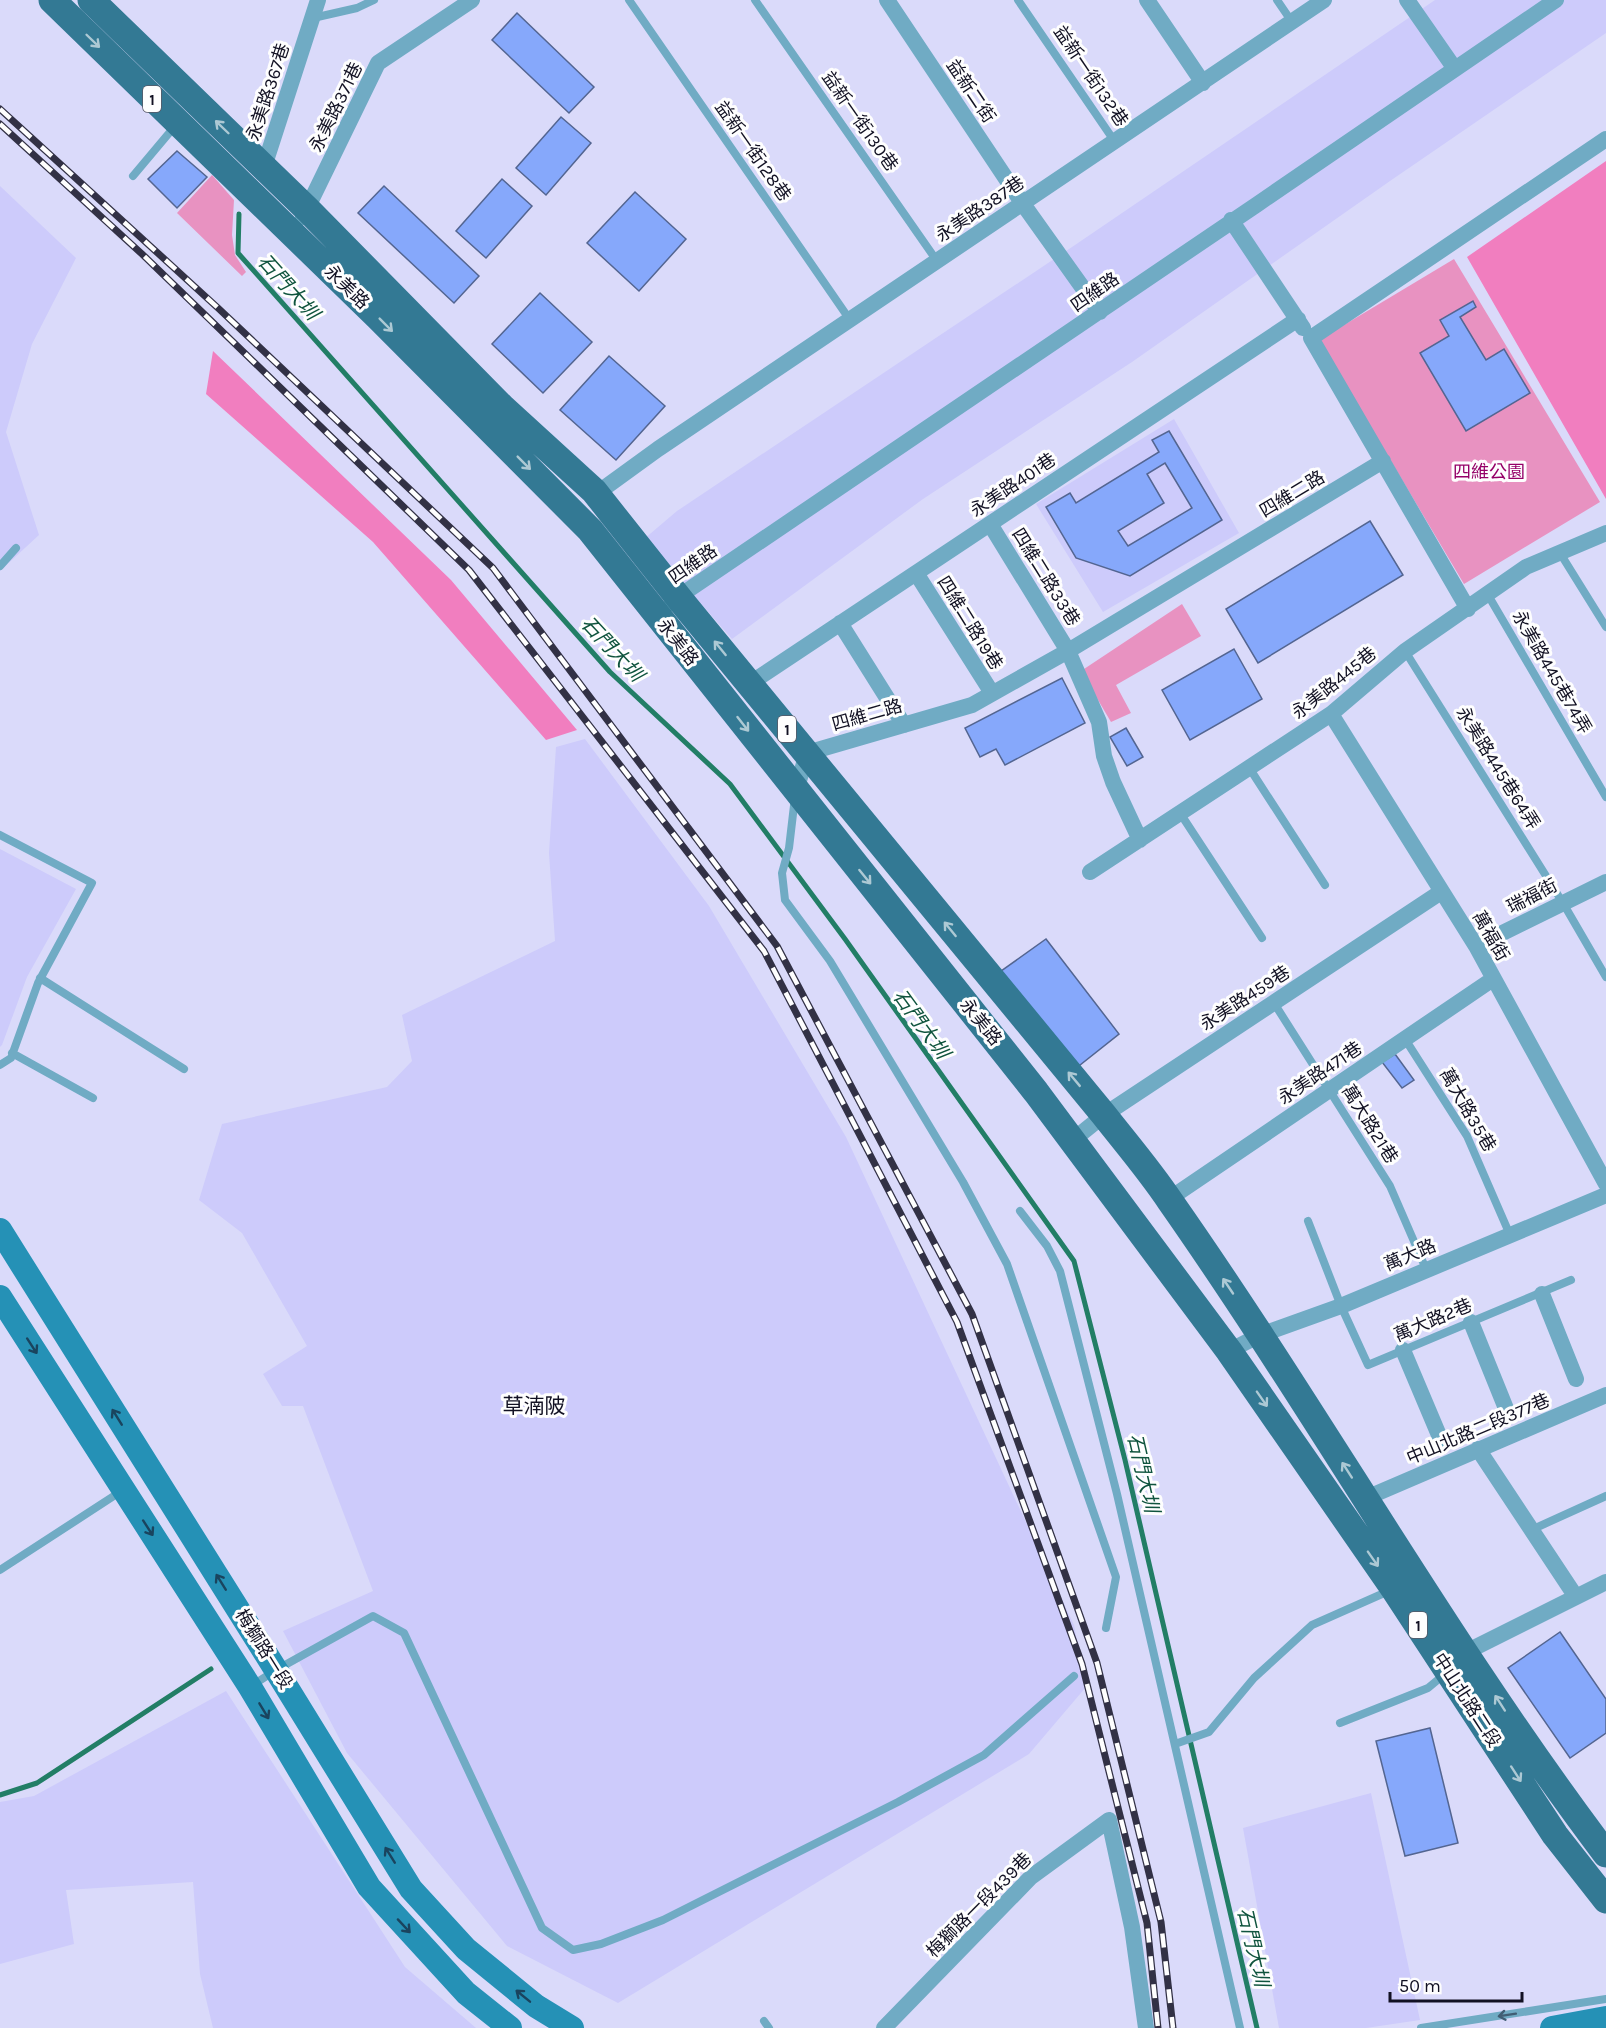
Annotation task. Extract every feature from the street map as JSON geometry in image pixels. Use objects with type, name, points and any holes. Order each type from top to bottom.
[{"type":"main road","name":"永美路","points":[[52,0],[254,195],[591,530],[1036,1092],[1229,1351]]},
{"type":"main road","name":"永美路","points":[[91,0],[308,210],[502,407],[596,494],[749,684],[1104,1115],[1169,1199],[1260,1335]]},
{"type":"main road","name":"中山北路二段","points":[[1260,1335],[1366,1498],[1555,1835],[1606,1900]]},
{"type":"main road","name":"中山北路二段","points":[[1229,1351],[1394,1589],[1458,1662],[1546,1773],[1606,1854]]},
{"type":"street","name":"永美路367巷","points":[[254,195],[318,0]]},
{"type":"street","name":"永美路371巷","points":[[291,234],[308,210],[378,63],[472,0]]},
{"type":"street","name":"益新二街","points":[[887,0],[1023,204],[1100,312]]},
{"type":"street","points":[[1147,0],[1203,83]]},
{"type":"street","name":"永美路387巷","points":[[596,494],[658,449],[1324,0]]},
{"type":"street","points":[[1407,0],[1455,69]]},
{"type":"street","name":"四維路","points":[[659,616],[678,597],[1556,0]]},
{"type":"street","points":[[1311,338],[1606,139]]},
{"type":"street","points":[[1231,220],[1311,338],[1468,609]]},
{"type":"street","name":"永美路401巷","points":[[749,684],[1298,319]]},
{"type":"street","name":"四維二路","points":[[807,753],[972,705],[1068,651],[1383,461]]},
{"type":"street","name":"四維二路33巷","points":[[990,524],[1068,651],[1099,723],[1104,756],[1113,782],[1140,840]]},
{"type":"street","name":"永美路445巷","points":[[1090,872],[1331,714],[1405,651],[1526,567],[1606,533]]},
{"type":"street","name":"四維二路19巷","points":[[916,573],[992,693]]},
{"type":"street","points":[[840,623],[904,725]]},
{"type":"street","name":"萬福街","points":[[1331,714],[1476,946],[1606,1184]]},
{"type":"street","points":[[796,791],[807,753]]},
{"type":"street","name":"瑞福街","points":[[1476,946],[1606,882]]},
{"type":"street","name":"永美路459巷","points":[[1073,1140],[1104,1115],[1441,892]]},
{"type":"street","name":"永美路471巷","points":[[1169,1199],[1493,979]]},
{"type":"street","name":"萬大路","points":[[1229,1351],[1260,1335],[1341,1306],[1606,1195]]},
{"type":"street","name":"梅獅路一段","points":[[0,1230],[411,1889],[466,1949],[536,2006],[572,2028]]},
{"type":"street","points":[[1542,1294],[1576,1379]]},
{"type":"street","name":"梅獅路一段","points":[[0,1297],[250,1687],[369,1887],[466,1993],[510,2028]]},
{"type":"street","points":[[1471,1322],[1508,1411]]},
{"type":"street","points":[[1403,1350],[1441,1440]]},
{"type":"street","name":"中山北路二段377巷","points":[[1366,1498],[1606,1395]]},
{"type":"street","points":[[1478,1449],[1576,1596]]},
{"type":"street","points":[[1458,1662],[1576,1596],[1606,1582]]},
{"type":"street","name":"梅獅路一段439巷","points":[[884,2028],[1030,1877],[1109,1820],[1132,1927],[1146,2028]]},
{"type":"street","points":[[1552,2028],[1606,2018]]},
{"type":"lane","points":[[312,18],[357,8],[374,0]]},
{"type":"lane","name":"益新一街128巷","points":[[629,0],[850,320]]},
{"type":"lane","name":"益新一街130巷","points":[[755,0],[937,261]]},
{"type":"lane","name":"益新一街132巷","points":[[1018,0],[1115,142]]},
{"type":"lane","points":[[1277,0],[1292,22]]},
{"type":"lane","points":[[133,176],[177,123]]},
{"type":"lane","points":[[0,566],[15,548]]},
{"type":"lane","points":[[1560,553],[1606,627]]},
{"type":"lane","name":"永美路445巷74弄","points":[[1488,595],[1606,797]]},
{"type":"lane","name":"永美路445巷64弄","points":[[1405,651],[1563,903],[1606,977]]},
{"type":"lane","points":[[1250,769],[1325,885]]},
{"type":"lane","points":[[796,791],[789,848],[782,873],[785,900],[830,961],[963,1182],[1007,1264],[1116,1577],[1107,1628]]},
{"type":"lane","points":[[1180,813],[1262,938]]},
{"type":"lane","points":[[0,835],[92,883],[40,978],[11,1058],[0,1065]]},
{"type":"lane","points":[[40,978],[184,1069]]},
{"type":"lane","name":"萬大路21巷","points":[[1274,1003],[1390,1186],[1426,1269]]},
{"type":"lane","name":"萬大路35巷","points":[[1405,1038],[1467,1136],[1510,1235]]},
{"type":"lane","points":[[12,1053],[93,1098]]},
{"type":"lane","points":[[1020,1211],[1047,1246],[1060,1271],[1178,1743],[1240,2028]]},
{"type":"lane","points":[[1308,1221],[1341,1306]]},
{"type":"lane","name":"萬大路2巷","points":[[1341,1306],[1368,1365],[1571,1280]]},
{"type":"lane","points":[[0,1570],[124,1490]]},
{"type":"lane","points":[[1531,1530],[1606,1496]]},
{"type":"lane","points":[[1178,1743],[1209,1732],[1254,1678],[1312,1625],[1394,1589]]},
{"type":"lane","points":[[250,1687],[373,1616],[404,1633],[542,1928],[573,1950],[601,1944],[663,1920],[898,1802],[984,1755],[1074,1676]]},
{"type":"lane","points":[[1340,1723],[1428,1688],[1458,1662]]},
{"type":"lane","points":[[1421,2028],[1606,1999]]},
{"type":"shaded area","points":[[1435,0],[1606,0],[1606,33],[1132,362],[923,499],[732,639],[644,539],[677,511],[1075,245]]},
{"type":"shaded area","points":[[1606,161],[1606,499],[1467,257]]},
{"type":"shaded area","points":[[0,186],[76,258],[32,344],[6,432],[39,535],[0,571]]},
{"type":"shaded area","points":[[213,351],[451,580],[577,730],[546,740],[373,542],[206,394]]},
{"type":"shaded area","points":[[1174,419],[1239,533],[1103,612],[1036,504]]},
{"type":"shaded area","points":[[585,739],[709,906],[846,1137],[1074,1625],[1086,1687],[1029,1754],[618,2003],[507,1946],[347,1753],[283,1631],[373,1591],[303,1406],[282,1406],[263,1374],[307,1346],[242,1233],[199,1200],[222,1124],[387,1087],[412,1061],[402,1015],[555,941],[549,853],[556,747]]},
{"type":"shaded area","points":[[0,849],[76,889],[27,977],[0,1047]]},
{"type":"shaded area","points":[[226,1691],[405,1967],[476,2028],[213,2028],[200,1974],[193,1882],[66,1890],[74,1944],[0,1964],[0,1802],[34,1796]]},
{"type":"shaded area","points":[[1371,1793],[1420,2020],[1366,2028],[1279,2028],[1243,1828]]},
{"type":"green space","points":[[212,175],[234,200],[232,235],[235,255],[246,272],[242,276],[177,213]]},
{"type":"green space","name":"四維公園","points":[[1454,259],[1600,502],[1464,584],[1319,340]]},
{"type":"green space","points":[[1182,604],[1201,636],[1116,685],[1131,713],[1111,722],[1081,671]]},
{"type":"building","points":[[517,13],[594,87],[569,113],[492,40]]},
{"type":"building","points":[[561,117],[591,143],[546,195],[516,168]]},
{"type":"building","points":[[177,151],[207,177],[177,208],[148,179]]},
{"type":"building","points":[[502,179],[532,206],[486,258],[456,231]]},
{"type":"building","points":[[384,186],[479,276],[454,303],[358,213]]},
{"type":"building","points":[[635,192],[686,239],[639,291],[587,243]]},
{"type":"building","points":[[540,293],[592,342],[543,393],[492,344]]},
{"type":"building","points":[[1473,301],[1476,307],[1460,317],[1486,360],[1504,349],[1530,393],[1466,431],[1420,353],[1449,336],[1440,320]]},
{"type":"building","points":[[609,356],[665,406],[616,460],[560,410]]},
{"type":"building","points":[[1169,431],[1222,520],[1130,576],[1076,558],[1046,507],[1070,493],[1076,503],[1159,452],[1152,440]],"holes":[[[1165,463],[1192,508],[1128,546],[1118,531],[1164,503],[1147,474]]]},
{"type":"building","points":[[1370,521],[1403,575],[1258,663],[1226,609]]},
{"type":"building","points":[[1234,649],[1262,699],[1190,740],[1162,690]]},
{"type":"building","points":[[1062,678],[1085,723],[1005,765],[996,749],[980,757],[965,728]]},
{"type":"building","points":[[1126,728],[1143,757],[1127,766],[1110,737]]},
{"type":"building","points":[[1046,939],[1119,1034],[1075,1069],[997,974]]},
{"type":"building","points":[[1395,1054],[1414,1080],[1402,1088],[1382,1062]]},
{"type":"building","points":[[1560,1632],[1606,1699],[1606,1733],[1570,1758],[1508,1668]]},
{"type":"building","points":[[1430,1728],[1458,1843],[1405,1856],[1376,1741]]},
{"type":"waterway","name":"石門大圳","points":[[239,214],[238,253],[610,672],[730,784],[845,939],[1074,1261],[1125,1460],[1257,2028]]},
{"type":"waterway","points":[[0,1795],[37,1783],[211,1669]]},
{"type":"railway","points":[[0,109],[218,308],[493,568],[777,946],[972,1314],[1097,1663],[1161,1922],[1173,2028]]},
{"type":"railway","points":[[0,124],[142,254],[469,570],[764,951],[957,1322],[1082,1664],[1147,1923],[1158,2028]]},
{"type":"district","name":"草湳陂","points":[[534,1406]]}]
